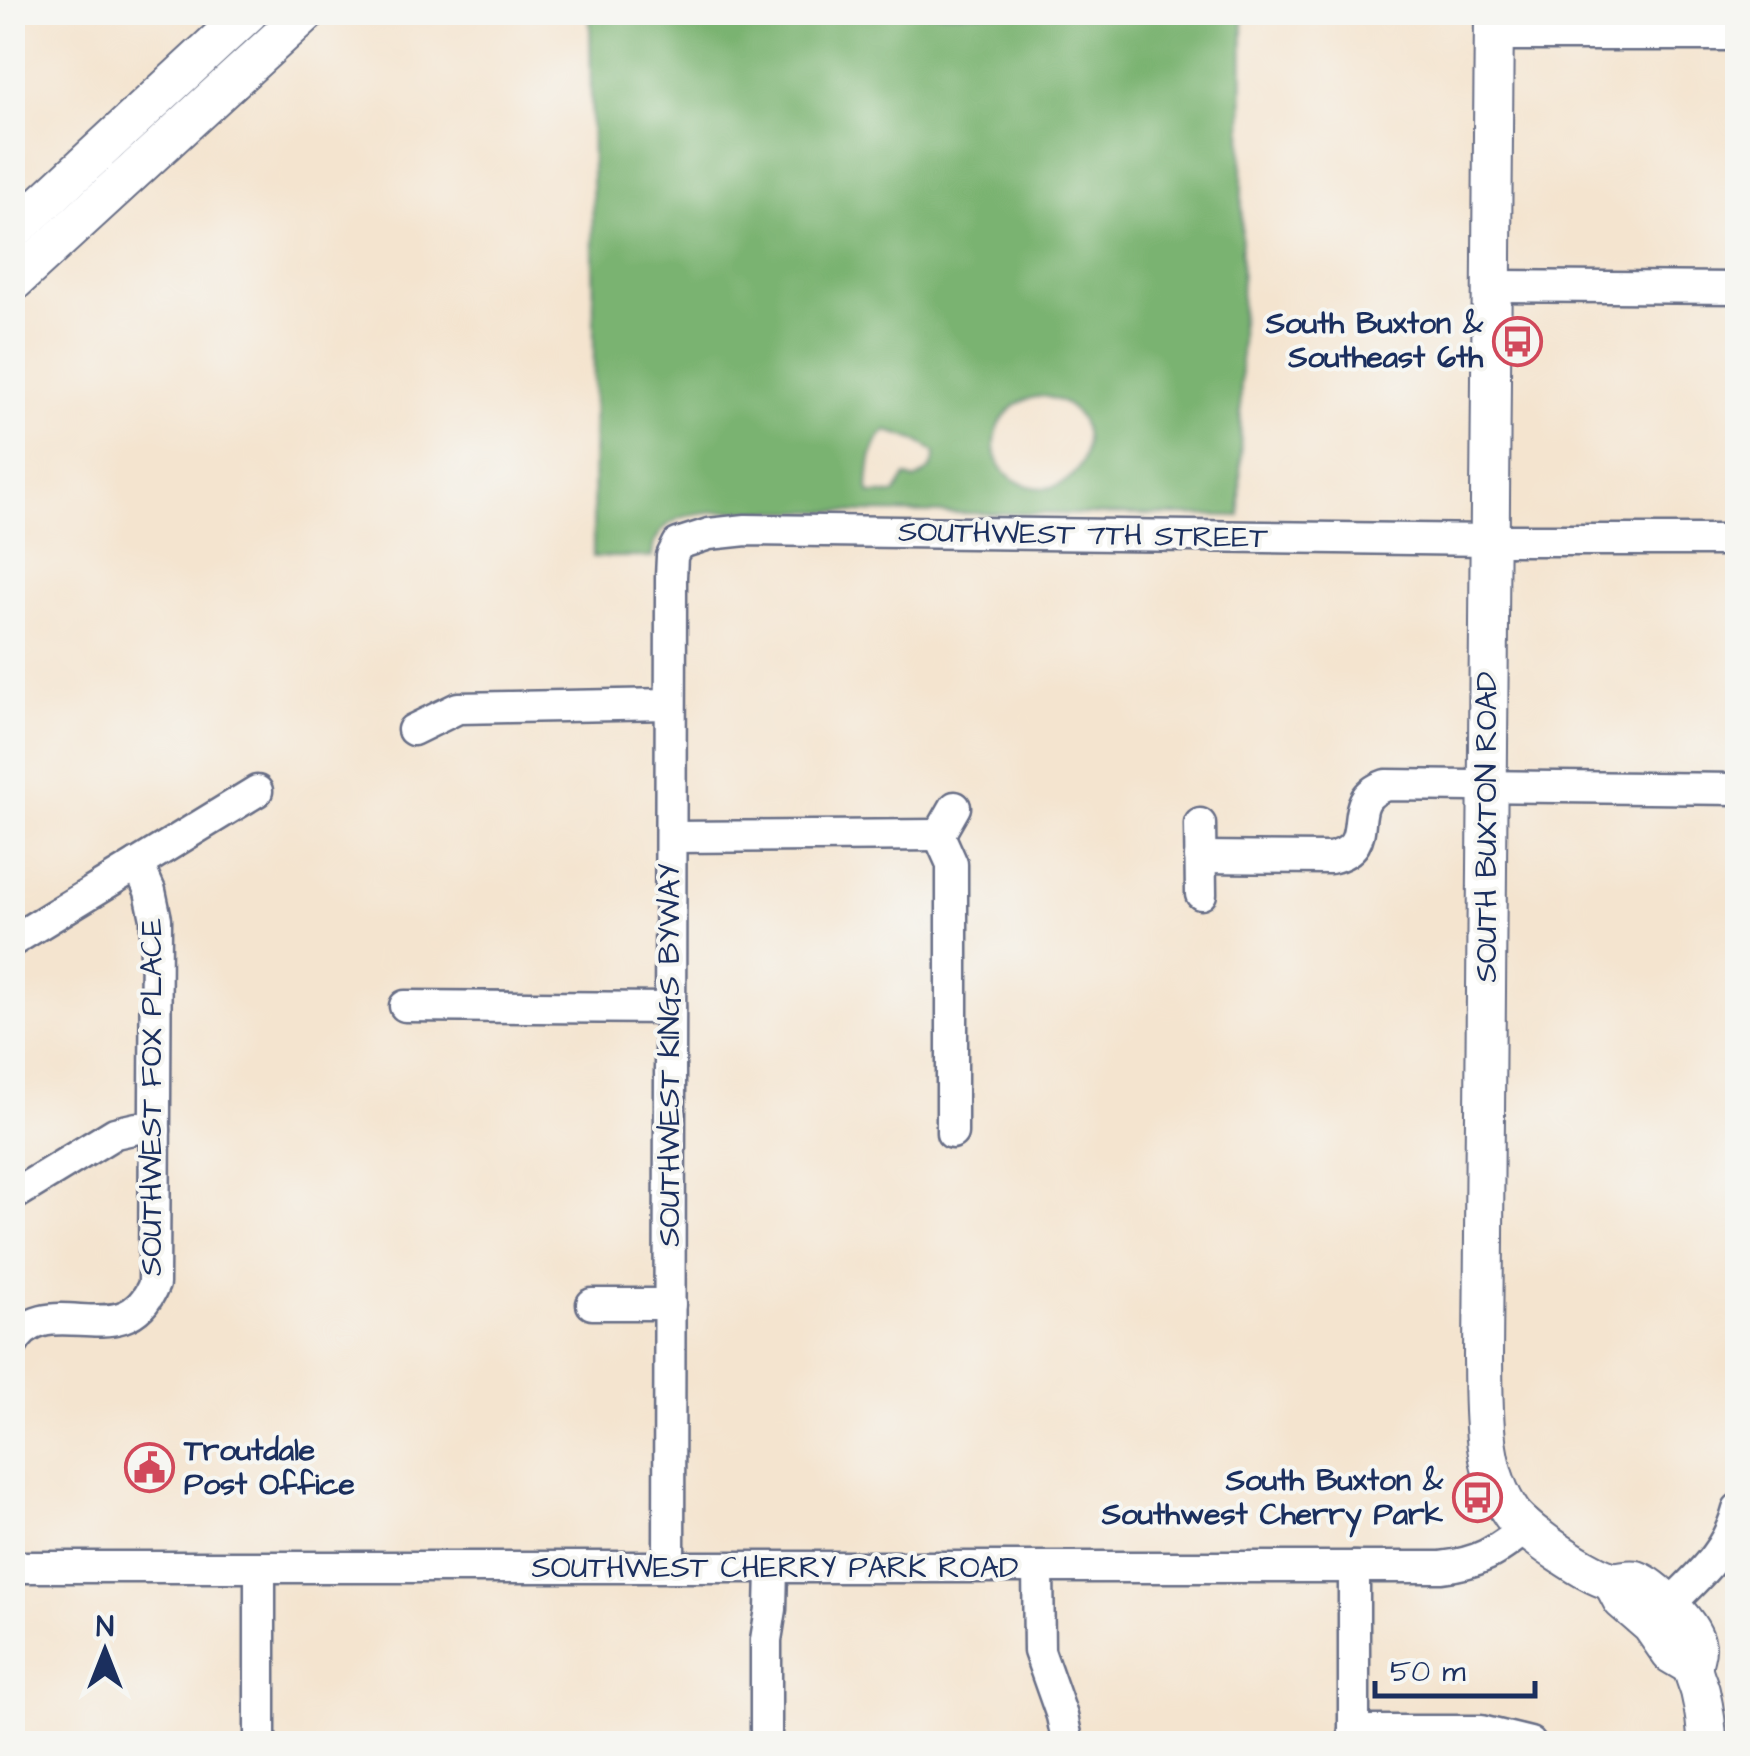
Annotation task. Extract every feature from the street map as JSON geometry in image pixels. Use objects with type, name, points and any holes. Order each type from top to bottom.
[{"type":"main road","points":[[12,232],[249,12]]},
{"type":"main road","points":[[12,283],[307,12]]},
{"type":"main road","name":"SOUTH BUXTON ROAD","points":[[1494,24],[1484,1418],[1492,1472],[1512,1514],[1560,1555],[1612,1581],[1634,1579],[1669,1605]]},
{"type":"main road","name":"SOUTH BUXTON ROAD","points":[[1612,1581],[1622,1600],[1652,1625],[1671,1654],[1693,1667]]},
{"type":"main road","points":[[1669,1605],[1696,1645],[1693,1667],[1705,1713],[1707,1744]]},
{"type":"street","points":[[1494,24],[1738,35]]},
{"type":"street","points":[[1492,286],[1738,288]]},
{"type":"street","name":"SOUTHWEST 7TH STREET","points":[[678,544],[709,534],[746,530],[1738,540]]},
{"type":"street","name":"SOUTHWEST KINGS BYWAY","points":[[669,1567],[670,577],[672,556],[678,544]]},
{"type":"street","points":[[413,730],[458,708],[670,704]]},
{"type":"street","points":[[1200,857],[1342,855],[1352,850],[1359,834],[1366,796],[1386,785],[1738,789]]},
{"type":"street","points":[[12,941],[257,791]]},
{"type":"street","points":[[939,835],[955,807]]},
{"type":"street","points":[[1200,824],[1200,894]]},
{"type":"street","points":[[671,837],[939,835]]},
{"type":"street","points":[[939,835],[952,864],[952,1134]]},
{"type":"street","name":"SOUTHWEST FOX PLACE","points":[[12,1345],[24,1330],[42,1322],[128,1318],[154,1284],[156,919],[138,864]]},
{"type":"street","points":[[405,1006],[670,1008]]},
{"type":"street","points":[[12,1196],[115,1133],[137,1128],[155,1130]]},
{"type":"street","points":[[592,1304],[670,1304]]},
{"type":"street","points":[[1669,1605],[1708,1567],[1724,1545],[1738,1509]]},
{"type":"street","name":"SOUTHWEST CHERRY PARK ROAD","points":[[12,1567],[1441,1567],[1464,1564],[1499,1550],[1526,1528]]},
{"type":"street","points":[[1354,1567],[1354,1737],[1481,1731],[1530,1743]]},
{"type":"street","points":[[260,1568],[260,1744]]},
{"type":"street","points":[[766,1744],[766,1640],[772,1568]]},
{"type":"street","points":[[1038,1568],[1039,1652],[1068,1744]]},
{"type":"green space","points":[[590,13],[1243,13],[1240,516],[713,512],[679,519],[665,527],[656,540],[652,557],[593,557]],"holes":[[[1042,396],[1065,404],[1079,417],[1085,434],[1085,452],[1078,468],[1066,481],[1050,487],[1029,486],[1012,478],[1001,467],[996,453],[995,438],[1009,411]],[[886,431],[924,445],[935,453],[934,462],[915,480],[906,476],[895,494],[870,494],[871,457]]]},
{"type":"place","name":"South Buxton & Southeast 6th","points":[[1518,341]]},
{"type":"place","name":"Troutdale Post Office","points":[[149,1468]]},
{"type":"place","name":"South Buxton & Southwest Cherry Park","points":[[1478,1498]]}]
